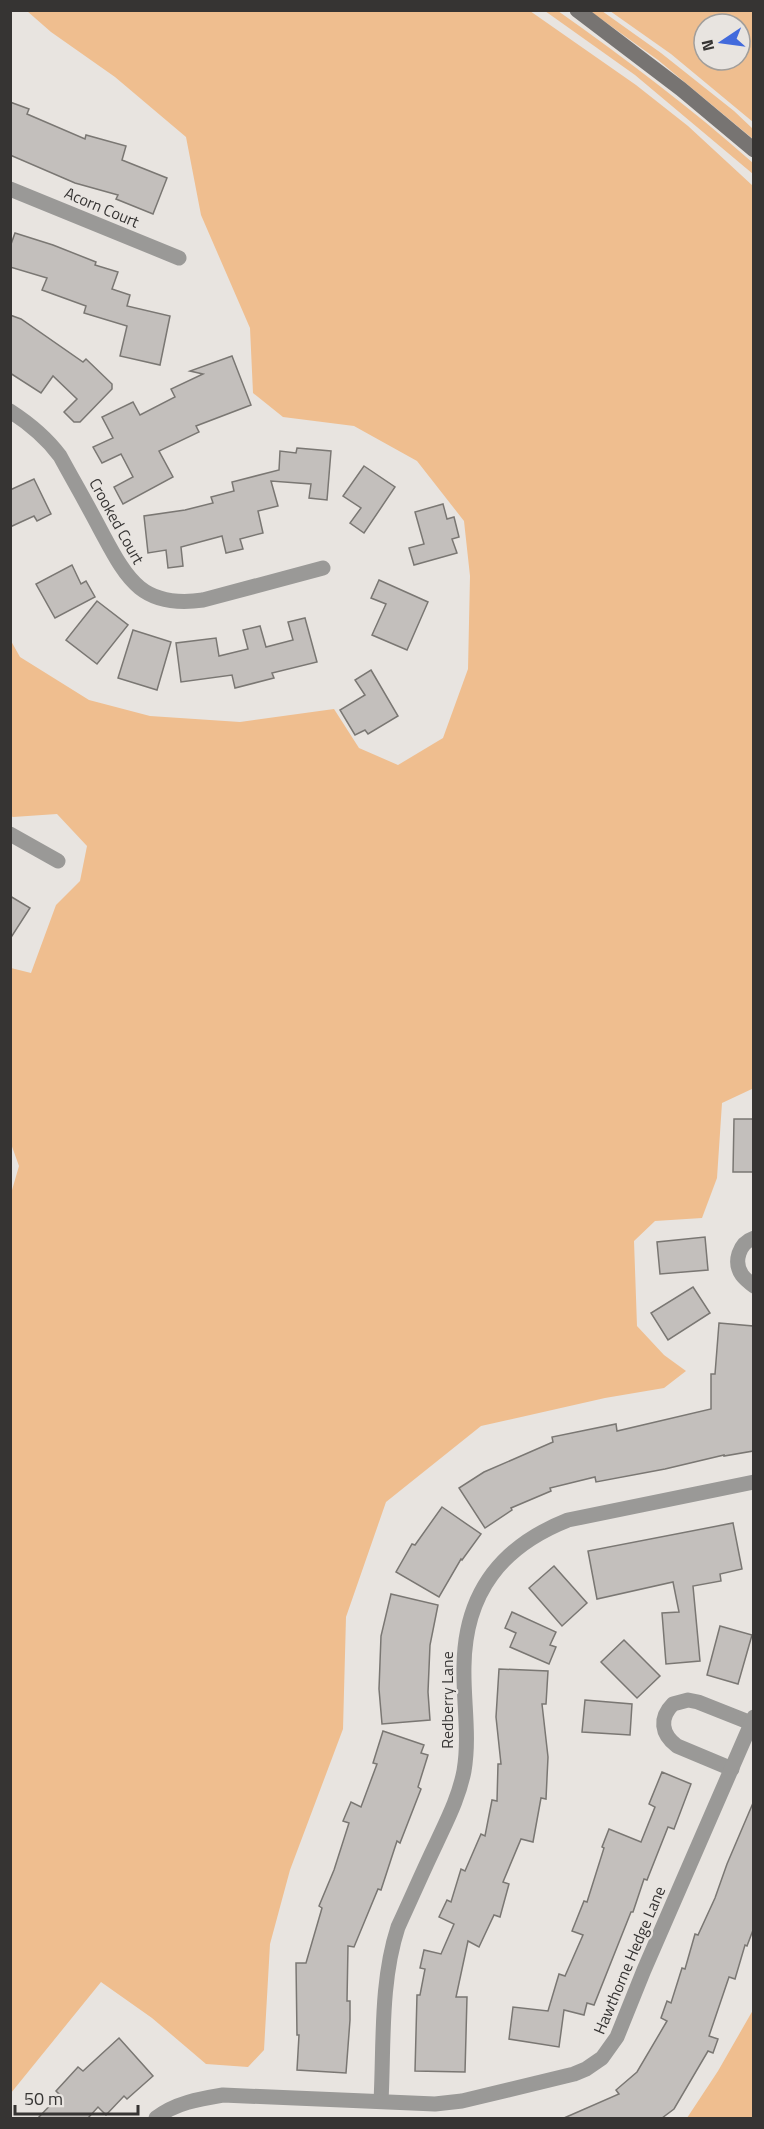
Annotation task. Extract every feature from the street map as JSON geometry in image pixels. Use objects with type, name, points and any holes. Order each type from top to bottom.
[{"type":"street","points":[[576,10],[681,88],[753,150]]},
{"type":"street","name":"Acorn Court","points":[[10,189],[180,258]]},
{"type":"street","name":"Crooked Court","points":[[10,411],[29,423],[49,441],[60,456],[123,570],[142,590],[158,598],[185,603],[322,568]]},
{"type":"street","points":[[10,834],[58,861]]},
{"type":"street","points":[[753,1238],[743,1244],[739,1251],[738,1262],[741,1274],[753,1286]]},
{"type":"street","name":"Redberry Lane","points":[[381,2102],[387,1971],[392,1945],[398,1927],[456,1801],[466,1748],[464,1665],[466,1638],[470,1620],[486,1583],[502,1562],[521,1544],[544,1530],[568,1520],[753,1482]]},
{"type":"street","points":[[732,1769],[677,1746],[669,1740],[663,1728],[664,1716],[673,1704],[688,1700],[752,1720]]},
{"type":"street","name":"Hawthorne Hedge Lane","points":[[156,2118],[176,2107],[196,2100],[223,2095],[435,2104],[462,2101],[574,2074],[586,2069],[602,2058],[617,2037],[752,1720]]},
{"type":"shaded area","points":[[27,11],[530,11],[636,85],[688,126],[753,186],[754,1088],[722,1103],[717,1178],[702,1218],[655,1221],[634,1241],[637,1326],[664,1355],[686,1371],[664,1388],[605,1398],[481,1426],[386,1502],[346,1617],[343,1729],[290,1870],[270,1944],[264,2050],[248,2067],[206,2064],[152,2018],[101,1982],[11,2093],[10,1197],[19,1166],[10,1141],[11,968],[31,973],[56,905],[80,881],[87,846],[57,814],[11,816],[11,641],[20,657],[89,700],[150,716],[240,722],[334,709],[359,748],[398,765],[443,738],[468,669],[470,576],[464,521],[417,461],[354,426],[283,417],[253,393],[250,328],[201,215],[186,137],[115,77],[51,32]]},
{"type":"shaded area","points":[[545,11],[558,11],[658,84],[753,163],[753,174],[635,75]]},
{"type":"shaded area","points":[[590,11],[602,11],[661,53],[734,111],[753,129],[753,139],[658,60]]},
{"type":"shaded area","points":[[610,11],[753,11],[753,122],[693,72],[752,72],[752,12],[692,12],[692,71]]},
{"type":"shaded area","points":[[753,2010],[753,2118],[687,2118],[718,2071]]},
{"type":"building","points":[[10,102],[29,109],[27,114],[85,139],[86,135],[126,146],[122,160],[167,178],[153,214],[116,199],[118,195],[75,183],[10,155]]},
{"type":"building","points":[[15,233],[53,245],[96,262],[95,265],[118,272],[112,289],[130,295],[127,306],[170,316],[160,365],[120,356],[127,326],[84,313],[86,306],[42,290],[47,278],[10,267],[10,247]]},
{"type":"building","points":[[10,315],[21,319],[83,362],[86,359],[112,384],[112,389],[80,422],[74,422],[64,412],[77,399],[53,376],[41,393],[10,373]]},
{"type":"building","points":[[232,356],[251,405],[196,426],[199,432],[159,451],[173,477],[123,504],[114,487],[133,477],[121,454],[102,463],[93,447],[113,438],[102,417],[133,402],[140,415],[175,397],[171,389],[203,374],[190,371]]},
{"type":"building","points":[[297,448],[331,451],[327,500],[309,498],[311,484],[271,481],[278,506],[258,511],[263,533],[240,539],[243,549],[226,553],[222,536],[181,547],[183,566],[168,568],[166,550],[148,553],[144,516],[213,503],[211,497],[234,491],[232,482],[279,470],[280,451],[296,453]]},
{"type":"building","points":[[364,466],[395,487],[364,533],[350,523],[361,508],[343,496]]},
{"type":"building","points":[[34,479],[51,514],[37,521],[34,516],[10,527],[10,490]]},
{"type":"building","points":[[443,504],[447,519],[454,517],[459,537],[452,539],[457,553],[414,565],[409,548],[424,544],[415,512]]},
{"type":"building","points":[[72,565],[81,584],[86,581],[95,597],[55,618],[36,584]]},
{"type":"building","points":[[379,580],[428,602],[407,650],[372,635],[386,604],[371,598]]},
{"type":"building","points":[[97,601],[128,625],[97,664],[66,640]]},
{"type":"building","points":[[305,618],[317,662],[272,673],[274,678],[235,688],[232,675],[181,682],[176,643],[216,638],[219,656],[248,649],[243,630],[260,626],[266,647],[293,640],[288,622]]},
{"type":"building","points":[[133,630],[171,642],[157,690],[118,678]]},
{"type":"building","points":[[371,670],[398,716],[368,734],[365,730],[355,735],[340,710],[365,695],[355,680]]},
{"type":"building","points":[[10,896],[30,908],[10,939]]},
{"type":"building","points":[[734,1119],[753,1119],[753,1172],[733,1172]]},
{"type":"building","points":[[705,1237],[708,1270],[660,1274],[657,1242]]},
{"type":"building","points":[[693,1287],[710,1313],[668,1340],[651,1313]]},
{"type":"building","points":[[719,1323],[753,1326],[753,1451],[596,1482],[595,1477],[550,1488],[551,1491],[511,1508],[512,1510],[485,1528],[459,1488],[484,1472],[553,1442],[552,1437],[616,1424],[617,1431],[711,1409],[711,1374],[715,1374]]},
{"type":"building","points":[[442,1507],[481,1534],[461,1559],[439,1597],[396,1572],[412,1544],[415,1545]]},
{"type":"building","points":[[733,1523],[742,1569],[720,1574],[721,1581],[693,1586],[700,1661],[666,1664],[662,1613],[679,1612],[673,1582],[597,1599],[588,1551]]},
{"type":"building","points":[[554,1566],[587,1603],[562,1626],[529,1588]]},
{"type":"building","points":[[391,1594],[438,1605],[430,1645],[428,1692],[430,1720],[382,1724],[379,1689],[381,1636]]},
{"type":"building","points":[[512,1612],[556,1632],[550,1645],[556,1647],[549,1664],[510,1647],[516,1633],[505,1628]]},
{"type":"building","points":[[720,1626],[752,1635],[738,1684],[707,1675]]},
{"type":"building","points":[[624,1640],[660,1676],[637,1698],[601,1662]]},
{"type":"building","points":[[499,1669],[548,1671],[546,1704],[542,1704],[548,1757],[546,1799],[541,1798],[533,1842],[521,1839],[503,1882],[509,1884],[500,1917],[494,1915],[479,1947],[468,1941],[456,1997],[467,1997],[465,2072],[415,2071],[417,1995],[420,1995],[425,1969],[420,1968],[424,1950],[441,1954],[454,1924],[439,1917],[447,1900],[451,1902],[461,1869],[465,1871],[481,1834],[485,1836],[492,1800],[497,1801],[498,1764],[501,1764],[496,1717]]},
{"type":"building","points":[[585,1700],[632,1704],[630,1735],[582,1732]]},
{"type":"building","points":[[383,1731],[424,1745],[421,1753],[428,1755],[418,1787],[421,1789],[400,1843],[397,1841],[381,1890],[378,1889],[354,1947],[348,1946],[347,2001],[350,2001],[350,2020],[346,2073],[297,2070],[299,2035],[297,2035],[296,1963],[306,1963],[322,1908],[319,1906],[334,1870],[349,1823],[343,1821],[351,1802],[361,1807],[377,1764],[373,1763]]},
{"type":"building","points":[[662,1772],[691,1784],[674,1829],[668,1827],[647,1880],[644,1879],[633,1912],[631,1912],[594,2005],[587,2003],[584,2015],[564,2010],[559,2047],[509,2039],[513,2007],[548,2011],[559,1974],[565,1976],[583,1935],[572,1931],[584,1901],[587,1902],[609,1829],[641,1842],[655,1807],[649,1804]]},
{"type":"building","points":[[753,1803],[753,1930],[747,1946],[745,1945],[735,1979],[729,1977],[709,2036],[718,2039],[713,2053],[708,2051],[674,2109],[662,2118],[564,2118],[619,2094],[616,2090],[637,2072],[667,2021],[661,2018],[667,2001],[671,2003],[682,1968],[685,1969],[695,1934],[698,1935],[715,1898]]},
{"type":"building","points":[[119,2038],[153,2076],[127,2099],[124,2096],[106,2115],[98,2107],[88,2118],[38,2118],[60,2095],[56,2091],[78,2067],[83,2071]]}]
